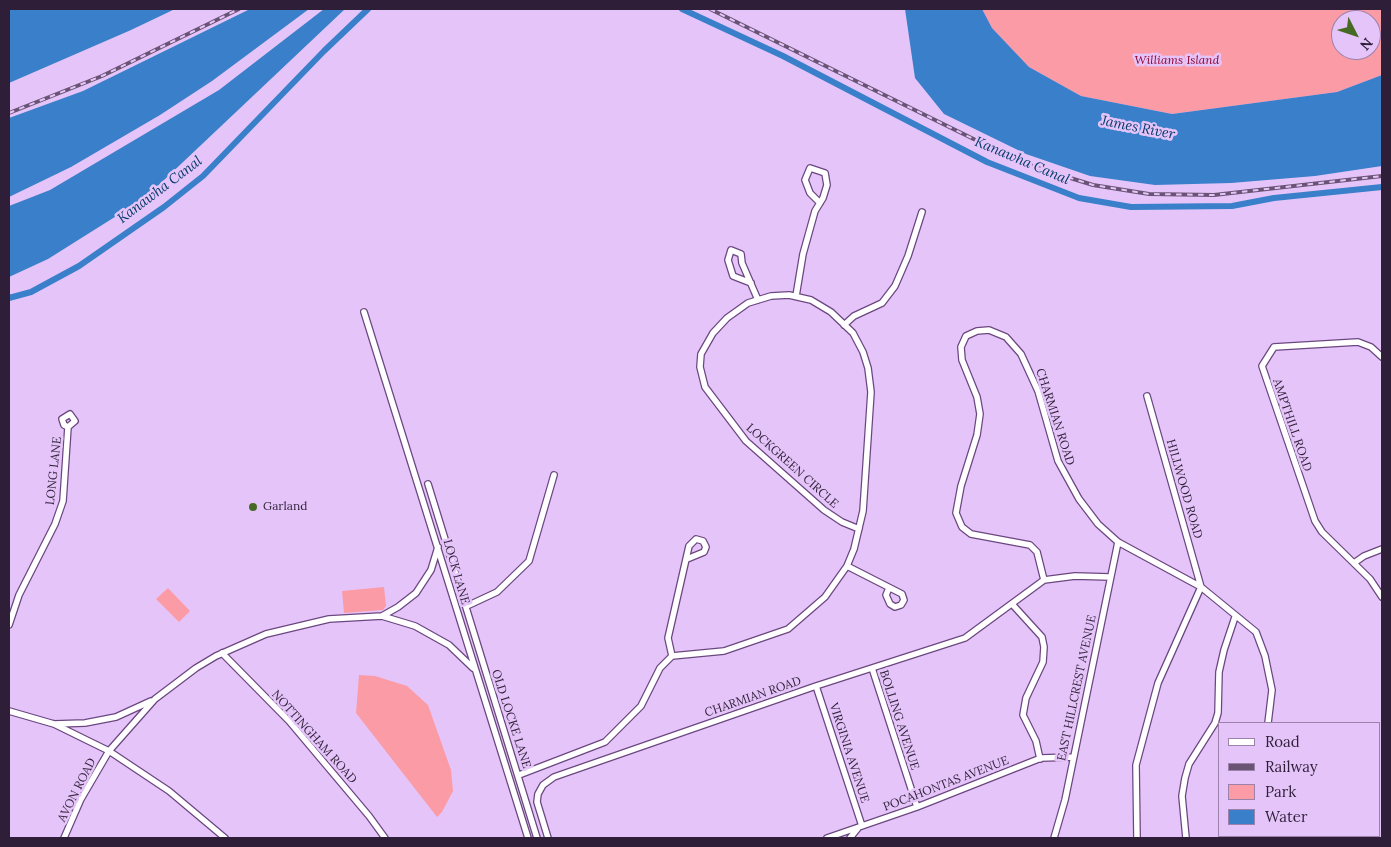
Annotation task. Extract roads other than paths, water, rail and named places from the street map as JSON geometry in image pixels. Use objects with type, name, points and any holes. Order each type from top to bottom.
[{"type":"street","points":[[796,296],[803,254],[815,211],[820,203],[827,185],[825,173],[810,168],[805,180],[810,193],[820,203]]},
{"type":"street","points":[[844,325],[865,309],[882,303],[895,286],[908,256],[922,212]]},
{"type":"street","points":[[751,283],[732,276],[728,260],[731,250],[741,254],[758,300]]},
{"type":"street","name":"LOCKGREEN CIRCLE","points":[[672,656],[724,651],[788,629],[825,597],[847,566],[859,529],[863,512],[871,392],[868,368],[863,352],[853,333],[831,312],[811,300],[796,296],[771,296],[748,303],[727,318],[709,340],[701,354],[700,367],[705,387],[746,441],[824,510],[842,522],[859,529]]},
{"type":"street","name":"LOCK LANE","points":[[364,312],[528,838]]},
{"type":"street","name":"CHARMIAN ROAD","points":[[1044,580],[1037,552],[1030,545],[971,534],[962,527],[956,513],[961,486],[977,435],[980,414],[961,353],[964,339],[971,333],[989,330],[1006,337],[1021,354],[1034,380],[1052,445],[1064,476],[1092,517],[1118,542],[1201,587],[1235,617],[1251,626],[1256,632],[1265,656],[1272,690],[1268,722]]},
{"type":"street","name":"AMPTHILL ROAD","points":[[1382,357],[1372,347],[1358,342],[1274,347],[1262,366],[1315,521],[1322,532],[1370,579],[1382,597]]},
{"type":"street","name":"HILLWOOD ROAD","points":[[1147,396],[1201,587]]},
{"type":"street","name":"LONG LANE","points":[[9,625],[19,595],[55,524],[64,501],[68,427]]},
{"type":"street","points":[[467,606],[497,592],[529,561],[554,475]]},
{"type":"street","name":"OLD LOCKE LANE","points":[[428,484],[537,838]]},
{"type":"street","name":"EAST HILLCREST AVENUE","points":[[1054,838],[1065,800],[1118,542]]},
{"type":"street","points":[[382,616],[398,607],[416,593],[431,570],[438,547]]},
{"type":"street","points":[[1354,563],[1364,556],[1382,550]]},
{"type":"street","points":[[519,775],[605,742],[641,706],[660,668],[672,656],[668,638],[687,559]]},
{"type":"street","points":[[847,566],[889,588]]},
{"type":"street","name":"CHARMIAN ROAD","points":[[548,838],[537,802],[538,794],[543,785],[562,773],[816,686],[965,638],[1044,580],[1075,576],[1110,576]]},
{"type":"street","points":[[1137,838],[1136,765],[1158,682],[1201,587]]},
{"type":"street","points":[[1012,604],[1042,637],[1044,647],[1043,662],[1026,698],[1023,715],[1036,741],[1040,759]]},
{"type":"street","points":[[54,724],[85,723],[116,717],[155,698],[196,668],[251,639],[294,626],[329,619],[382,616],[415,626],[433,634],[449,645],[474,668]]},
{"type":"street","points":[[1186,838],[1182,796],[1185,778],[1189,764],[1215,723],[1218,713],[1219,672],[1235,617]]},
{"type":"street","name":"NOTTINGHAM ROAD","points":[[222,653],[289,721],[347,788],[385,838]]},
{"type":"street","name":"BOLLING AVENUE","points":[[872,668],[917,807]]},
{"type":"street","name":"VIRGINIA AVENUE","points":[[816,686],[861,826]]},
{"type":"street","points":[[482,690],[490,687]]},
{"type":"street","name":"AVON ROAD","points":[[64,838],[81,799],[108,752],[155,698]]},
{"type":"street","points":[[9,711],[54,724],[108,752],[169,791],[225,838]]},
{"type":"street","name":"POCAHONTAS AVENUE","points":[[828,838],[917,807],[1040,759],[1056,756],[1073,757]]},
{"type":"street","points":[[850,838],[861,826]]},
{"type":"water","points":[[9,9],[175,9],[9,83]]},
{"type":"water","points":[[250,9],[309,9],[212,81],[160,115],[71,167],[9,197],[9,118],[83,91]]},
{"type":"water","points":[[324,9],[345,9],[145,198],[48,259],[9,277],[9,206],[50,190],[219,90]]},
{"type":"water","name":"James River","points":[[905,9],[982,9],[992,28],[1029,67],[1081,96],[1172,114],[1337,92],[1382,75],[1382,166],[1315,176],[1231,183],[1155,185],[1090,176],[1026,154],[944,114],[915,78]]},
{"type":"waterway","name":"Kanawha Canal","points":[[9,298],[31,292],[79,266],[164,207],[203,176],[324,51],[368,9]]},
{"type":"waterway","name":"Kanawha Canal","points":[[682,9],[783,56],[987,162],[1079,198],[1131,207],[1232,206],[1274,198],[1382,187]]},
{"type":"railway","points":[[9,113],[102,76],[239,9]]},
{"type":"railway","points":[[710,9],[1008,156],[1038,168],[1093,185],[1149,194],[1214,195],[1382,176]]},
{"type":"place","name":"Garland","points":[[253,507]]},
{"type":"park label","name":"Williams Island","points":[[1177,61]]}]
